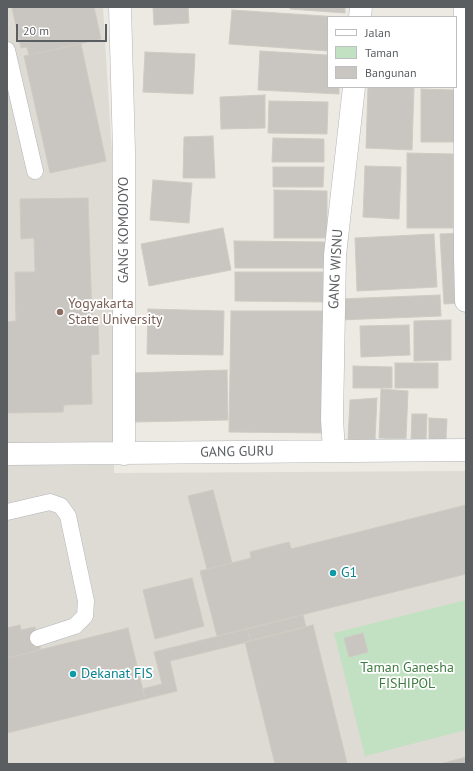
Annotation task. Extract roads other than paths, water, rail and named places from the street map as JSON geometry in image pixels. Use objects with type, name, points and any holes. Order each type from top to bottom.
[{"type":"street","name":"GANG KOMOJOYO","points":[[120,7],[124,151],[124,454]]},
{"type":"street","points":[[466,7],[466,301]]},
{"type":"street","name":"GANG WISNU","points":[[334,451],[332,419],[335,255],[354,88]]},
{"type":"street","name":"GANG GURU","points":[[7,454],[466,450]]},
{"type":"lane","points":[[7,50],[35,171]]},
{"type":"lane","points":[[7,512],[50,502],[61,506],[68,516],[86,601],[85,616],[75,626],[38,638]]},
{"type":"place","name":"Yogyakarta State University","points":[[60,312]]},
{"type":"place","name":"G1","points":[[333,573]]},
{"type":"place","name":"Dekanat FIS","points":[[73,674]]},
{"type":"park label","name":"Taman Ganesha FISHIPOL","points":[[407,676]]}]
